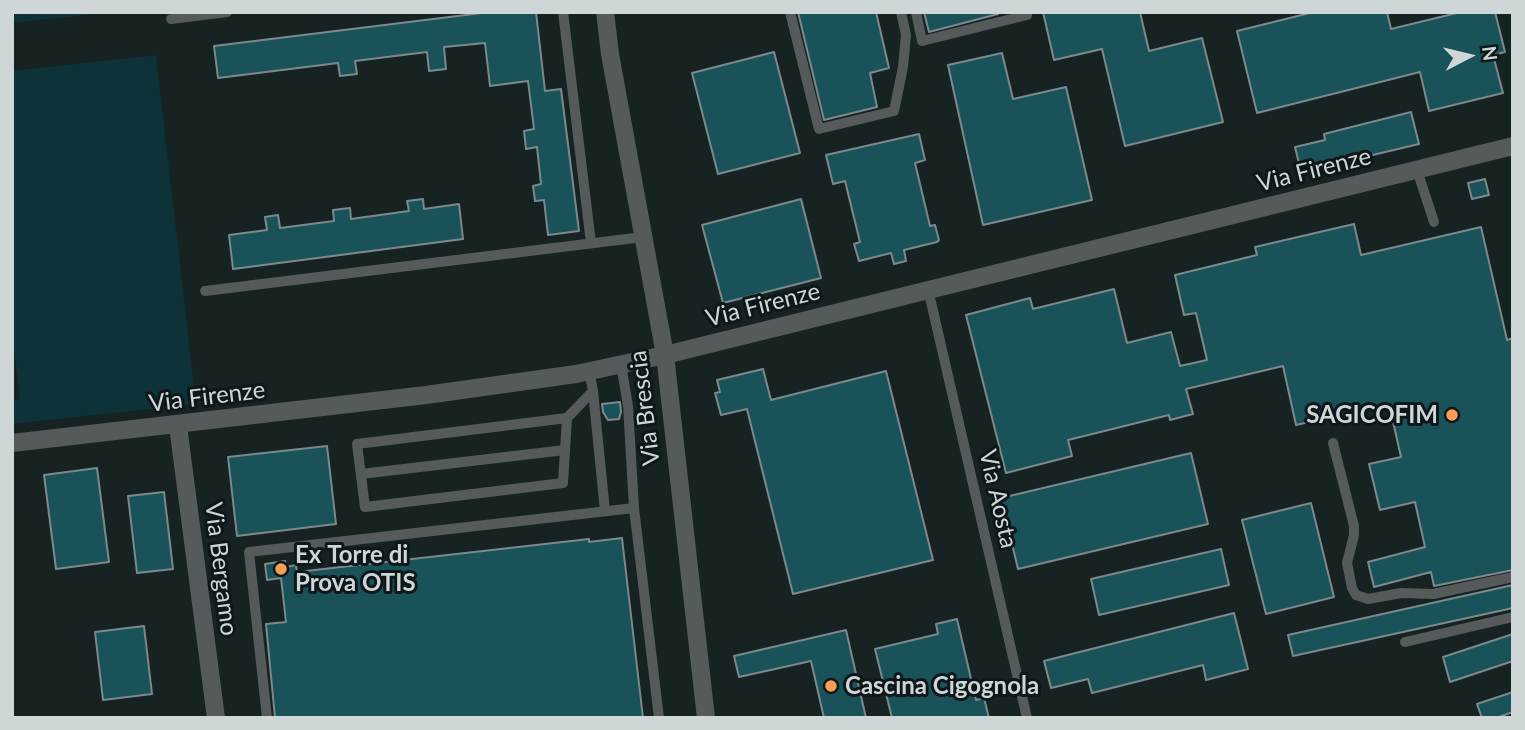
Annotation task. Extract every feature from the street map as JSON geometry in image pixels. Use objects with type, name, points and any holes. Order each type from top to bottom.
[{"type":"street","name":"Via Brescia","points":[[605,12],[610,54],[664,355],[706,718]]},
{"type":"street","name":"Via Firenze","points":[[12,443],[426,396],[589,371],[664,355],[1513,146]]},
{"type":"street","name":"Via Bergamo","points":[[178,426],[216,718]]},
{"type":"lane","points":[[171,19],[227,12]]},
{"type":"lane","points":[[563,12],[591,243]]},
{"type":"lane","points":[[790,12],[819,128],[894,111],[906,35],[901,12]]},
{"type":"lane","points":[[916,12],[922,41],[1027,15],[1027,12]]},
{"type":"lane","points":[[1417,170],[1434,222]]},
{"type":"lane","points":[[205,291],[643,237]]},
{"type":"lane","name":"Via Aosta","points":[[928,289],[1027,718]]},
{"type":"lane","points":[[621,364],[628,406],[634,508],[659,718]]},
{"type":"lane","points":[[589,371],[604,511]]},
{"type":"lane","points":[[567,418],[563,483],[365,507],[358,444],[567,418],[593,391]]},
{"type":"lane","points":[[1333,443],[1354,526],[1347,562],[1356,595],[1368,599],[1401,593],[1433,594],[1513,577]]},
{"type":"lane","points":[[361,474],[565,450]]},
{"type":"lane","points":[[267,718],[249,552],[634,508]]},
{"type":"lane","points":[[1405,642],[1513,617]]},
{"type":"shaded area","points":[[12,12],[111,12],[12,23]]},
{"type":"shaded area","points":[[156,55],[196,404],[12,424],[12,400],[20,399],[12,332],[12,71]]},
{"type":"building","points":[[490,12],[536,12],[545,91],[561,89],[579,231],[548,235],[544,200],[535,201],[533,186],[541,184],[537,147],[526,149],[524,131],[534,129],[528,81],[490,86],[485,43],[444,47],[446,69],[429,71],[427,52],[355,61],[357,74],[340,76],[338,63],[218,78],[214,46]]},
{"type":"building","points":[[798,12],[876,12],[889,68],[870,73],[877,107],[824,120]]},
{"type":"building","points":[[924,12],[998,12],[998,14],[929,32]]},
{"type":"building","points":[[1043,12],[1140,12],[1149,51],[1202,38],[1223,122],[1125,146],[1102,49],[1054,60]]},
{"type":"building","points":[[1314,12],[1387,12],[1391,29],[1461,12],[1495,12],[1505,52],[1493,55],[1503,93],[1429,111],[1420,72],[1257,113],[1237,31]]},
{"type":"building","points":[[774,52],[800,153],[718,174],[692,73]]},
{"type":"building","points":[[1002,53],[1013,99],[1066,87],[1092,200],[983,225],[948,65]]},
{"type":"building","points":[[1411,112],[1419,144],[1301,172],[1295,147],[1325,140],[1324,134]]},
{"type":"building","points":[[919,134],[925,160],[915,163],[930,226],[935,225],[939,240],[904,250],[906,261],[894,264],[891,253],[859,261],[854,244],[860,242],[845,181],[833,184],[826,155]]},
{"type":"building","points":[[1485,179],[1489,195],[1472,199],[1468,183]]},
{"type":"building","points":[[423,199],[424,209],[459,204],[463,239],[233,269],[229,235],[267,230],[265,217],[278,215],[280,228],[334,221],[333,210],[350,208],[351,219],[409,211],[407,201]]},
{"type":"building","points":[[801,199],[821,278],[723,303],[702,225]]},
{"type":"building","name":"SAGICOFIM","points":[[1354,224],[1361,255],[1481,227],[1507,340],[1513,338],[1513,570],[1434,586],[1431,572],[1374,587],[1368,562],[1425,547],[1415,502],[1380,510],[1369,464],[1401,457],[1389,404],[1296,425],[1283,366],[1186,389],[1193,414],[1170,420],[1169,415],[1068,440],[1072,456],[1006,473],[966,315],[1030,298],[1033,309],[1114,289],[1127,343],[1171,332],[1180,366],[1207,360],[1196,313],[1184,315],[1175,275],[1257,255],[1255,247]]},
{"type":"building","points":[[763,369],[771,400],[886,371],[933,560],[793,594],[747,409],[721,415],[715,393],[720,392],[717,380]]},
{"type":"building","points":[[620,402],[619,419],[608,420],[602,404]]},
{"type":"building","points":[[327,446],[336,524],[237,536],[228,457]]},
{"type":"building","points":[[1191,453],[1208,524],[1018,569],[1001,498]]},
{"type":"building","points":[[97,468],[109,562],[56,569],[44,475]]},
{"type":"building","points":[[164,492],[173,569],[137,573],[128,496]]},
{"type":"building","points":[[1311,503],[1334,597],[1266,614],[1242,520]]},
{"type":"building","points":[[622,538],[643,718],[275,718],[266,624],[286,622],[281,578],[267,580],[265,564],[285,561],[286,567],[296,565],[297,572],[589,539],[589,542]]},
{"type":"building","points":[[1221,549],[1229,585],[1099,615],[1091,579]]},
{"type":"building","points":[[1513,585],[1513,608],[1293,656],[1288,635]]},
{"type":"building","points":[[1234,613],[1248,669],[1206,680],[1203,665],[1092,693],[1088,679],[1051,688],[1044,661]]},
{"type":"building","points":[[957,619],[976,700],[984,698],[989,718],[892,718],[875,649],[938,634],[936,624]]},
{"type":"building","points":[[144,626],[152,694],[103,700],[95,632]]},
{"type":"building","points":[[846,630],[866,718],[824,718],[811,661],[739,677],[734,656]]},
{"type":"building","points":[[1513,634],[1513,661],[1450,682],[1443,657]]},
{"type":"building","points":[[1513,692],[1513,712],[1496,718],[1482,718],[1477,704]]},
{"type":"place","name":"SAGICOFIM","points":[[1452,415]]},
{"type":"place","name":"Ex Torre di Prova OTIS","points":[[281,569]]},
{"type":"place","name":"Cascina Cigognola","points":[[831,686]]}]
